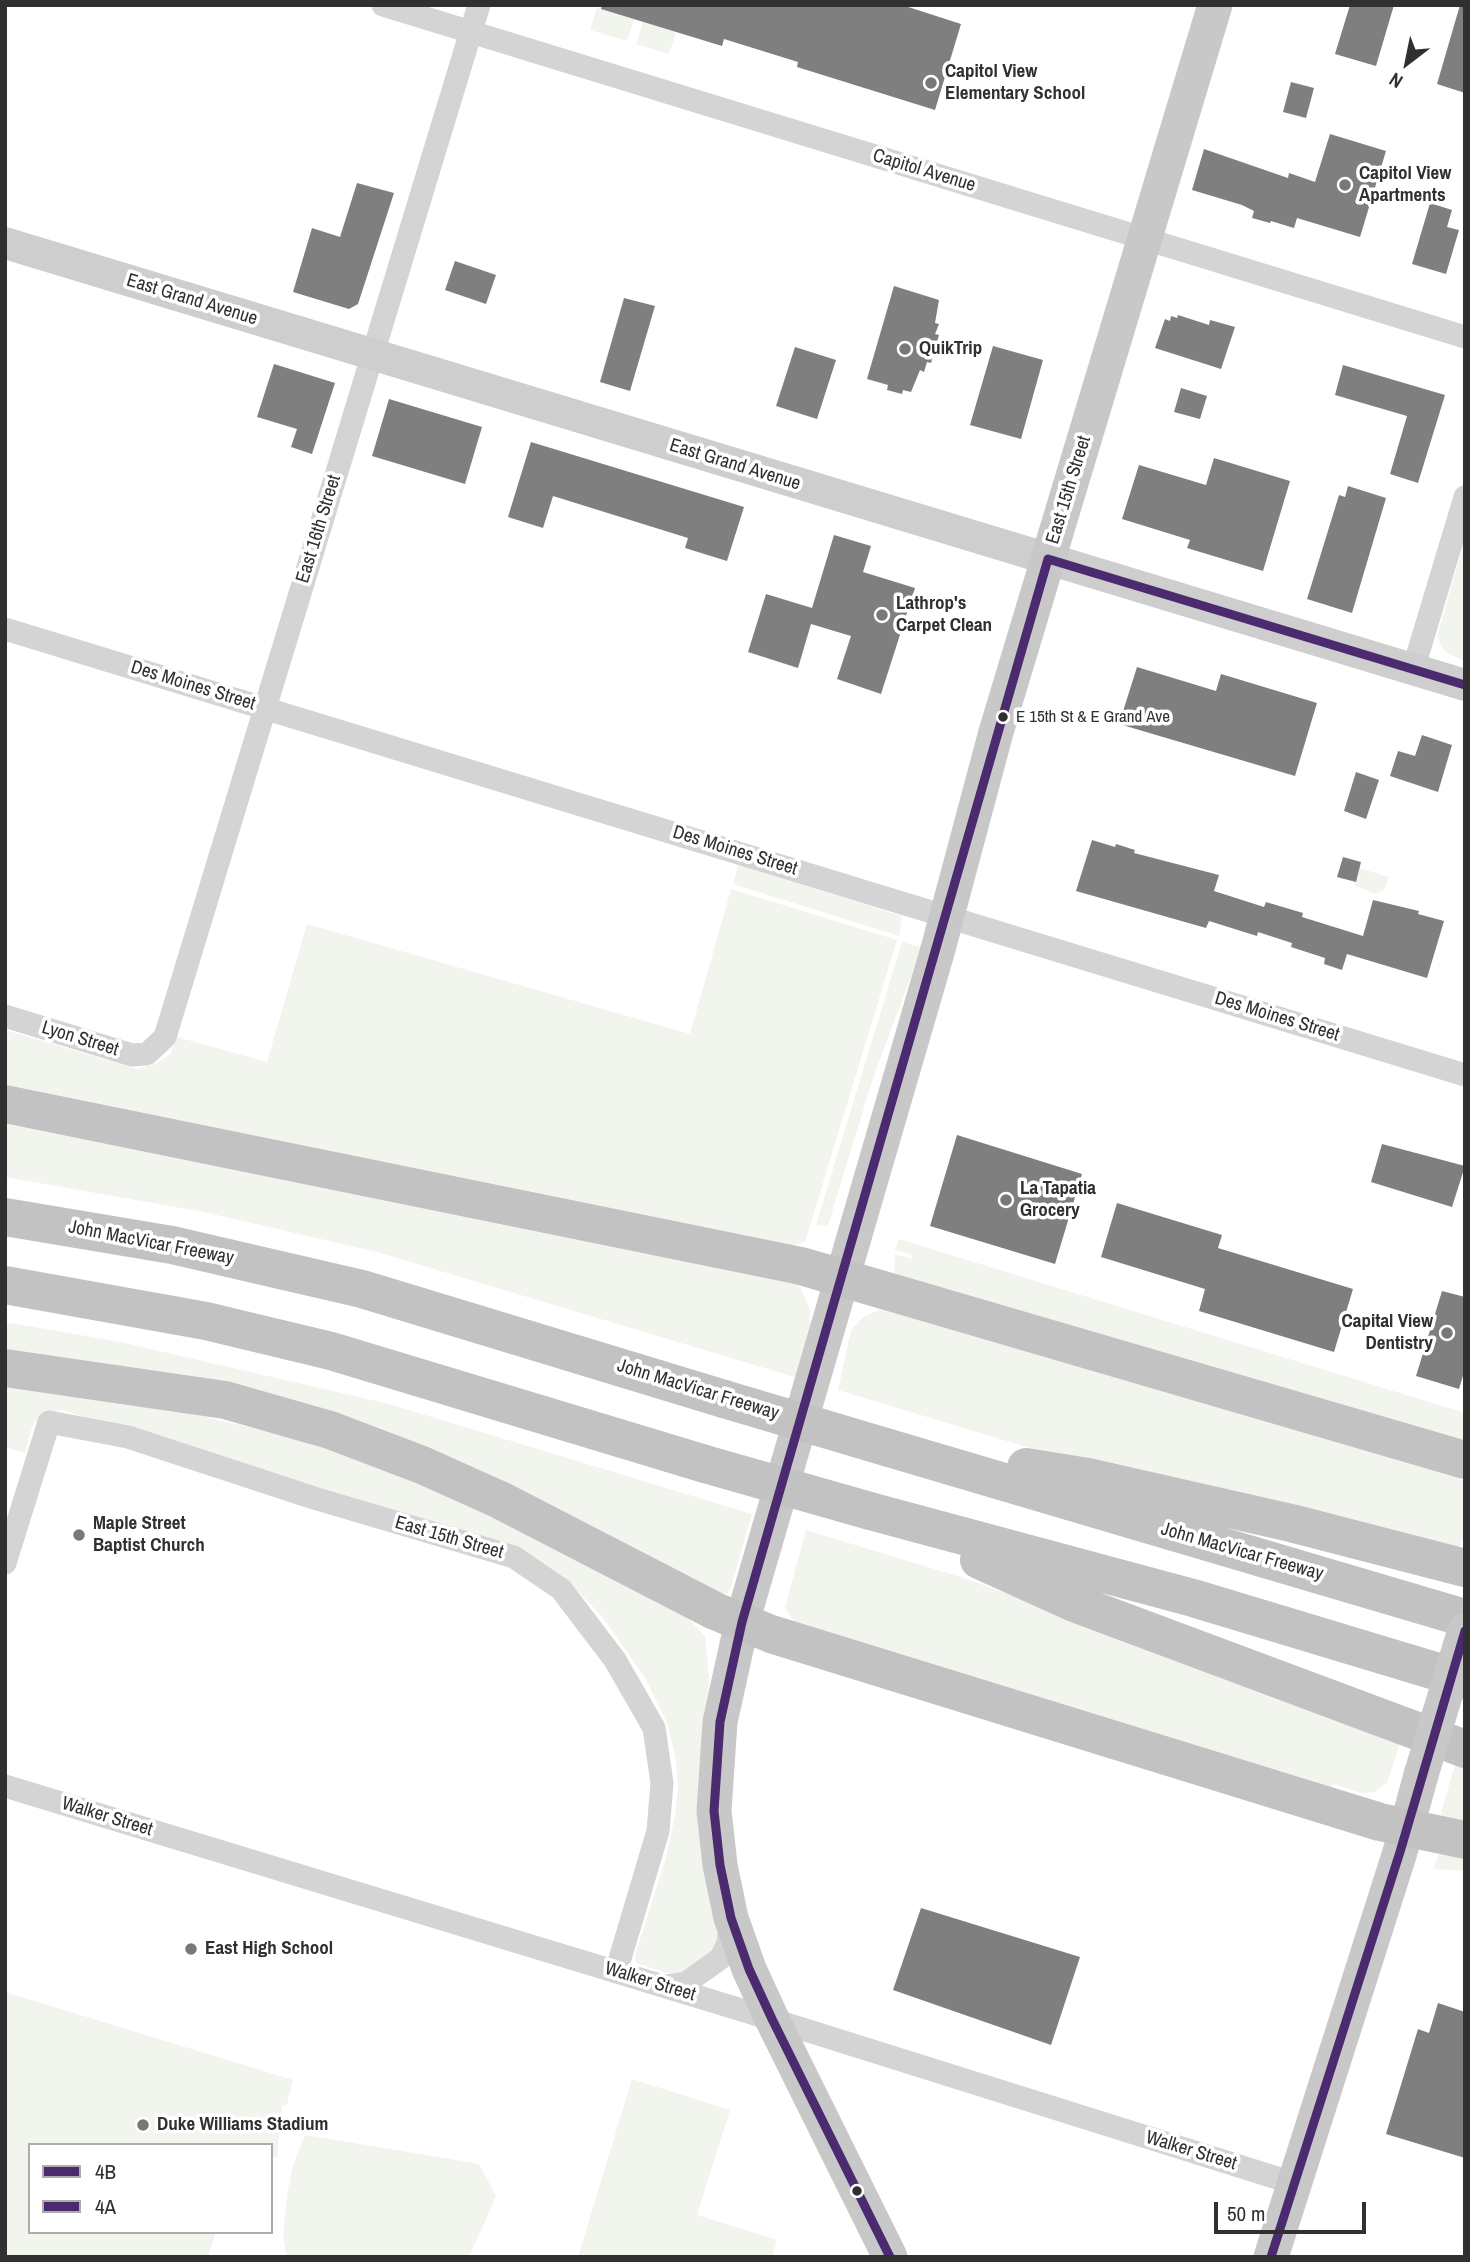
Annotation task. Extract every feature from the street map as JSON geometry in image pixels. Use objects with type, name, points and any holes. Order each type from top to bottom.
[{"type":"highway","points":[[5,1104],[738,1252],[842,1277],[1465,1460]]},
{"type":"highway","name":"John MacVicar Freeway","points":[[16,1216],[172,1245],[362,1289],[1465,1618]]},
{"type":"highway","points":[[12,1286],[206,1321],[331,1351],[705,1464],[1194,1598],[1465,1680]]},
{"type":"highway","points":[[5,1368],[225,1400],[330,1430],[422,1465],[500,1500],[742,1622],[1405,1828],[1465,1840]]},
{"type":"highway","points":[[889,1448],[1088,1477],[1291,1523],[1465,1568]]},
{"type":"highway","points":[[885,1515],[1074,1603],[1465,1749]]},
{"type":"main road","name":"East 15th Street","points":[[890,2257],[772,2020],[749,1969],[732,1918],[720,1865],[714,1811],[720,1723],[742,1622],[947,916],[996,732],[1215,5]]},
{"type":"main road","name":"East Grand Avenue","points":[[5,243],[1465,685]]},
{"type":"main road","points":[[1271,2257],[1400,1852],[1465,1630]]},
{"type":"street","name":"Capitol Avenue","points":[[383,5],[1465,337]]},
{"type":"street","name":"East 16th Street","points":[[154,1050],[167,1030],[479,5]]},
{"type":"street","points":[[1413,670],[1465,497]]},
{"type":"street","name":"Des Moines Street","points":[[5,629],[1465,1074]]},
{"type":"street","name":"Lyon Street","points":[[5,1016],[132,1055],[146,1054],[154,1050]]},
{"type":"street","name":"East 15th Street","points":[[5,1563],[49,1422],[128,1437],[314,1498],[514,1557],[561,1589],[615,1660],[654,1728],[662,1783],[658,1831],[616,1972]]},
{"type":"street","name":"Walker Street","points":[[5,1786],[663,1986],[1293,2183]]},
{"type":"street","points":[[663,1986],[686,1983],[721,1958],[729,1943],[732,1918]]},
{"type":"shaded area","points":[[597,8],[634,19],[627,41],[590,30]]},
{"type":"shaded area","points":[[643,22],[676,32],[669,54],[636,44]]},
{"type":"shaded area","points":[[1465,539],[1465,661],[1445,652],[1437,637]]},
{"type":"shaded area","points":[[738,865],[902,916],[899,936],[733,884]]},
{"type":"shaded area","points":[[1359,868],[1389,877],[1385,889],[1375,894],[1354,885]]},
{"type":"shaded area","points":[[731,889],[897,940],[805,1242],[786,1247],[5,1091],[5,1030],[137,1069],[156,1064],[170,1054],[177,1037],[267,1062],[307,924],[690,1034]]},
{"type":"shaded area","points":[[902,942],[920,947],[913,971],[873,1078],[829,1222],[826,1226],[816,1225]]},
{"type":"shaded area","points":[[5,1120],[788,1278],[801,1288],[810,1310],[810,1332],[798,1378],[377,1252],[204,1212],[5,1177]]},
{"type":"shaded area","points":[[899,1239],[1465,1413],[1465,1447],[894,1278],[895,1254],[912,1259],[913,1255],[895,1250]]},
{"type":"shaded area","points":[[883,1308],[1456,1473],[1465,1483],[1465,1531],[1458,1553],[1043,1452],[838,1390],[851,1330],[863,1317]]},
{"type":"shaded area","points":[[5,1322],[120,1342],[389,1404],[752,1514],[731,1587],[727,1594],[711,1591],[532,1496],[5,1359]]},
{"type":"shaded area","points":[[5,1386],[164,1407],[328,1446],[476,1507],[678,1608],[705,1636],[709,1679],[703,1750],[719,1940],[713,1953],[684,1974],[667,1973],[636,1963],[635,1955],[665,1861],[675,1815],[678,1788],[676,1761],[668,1725],[645,1678],[601,1615],[562,1575],[521,1548],[62,1410],[44,1413],[33,1424],[25,1453],[5,1447]]},
{"type":"shaded area","points":[[806,1530],[967,1579],[1401,1741],[1387,1783],[1374,1792],[1362,1793],[1333,1784],[1329,1792],[796,1625],[785,1608]]},
{"type":"shaded area","points":[[1456,1762],[1465,1765],[1465,1829],[1443,1818],[1441,1812]]},
{"type":"shaded area","points":[[1439,1854],[1465,1854],[1465,1871],[1433,1869]]},
{"type":"shaded area","name":"Duke Williams Stadium","points":[[5,1992],[293,2080],[287,2104],[282,2106],[277,2158],[273,2158],[273,2143],[28,2143],[28,2234],[215,2234],[208,2257],[5,2257]]},
{"type":"shaded area","points":[[632,2079],[730,2110],[697,2215],[777,2240],[772,2257],[578,2257]]},
{"type":"shaded area","points":[[305,2135],[479,2164],[496,2196],[469,2257],[287,2257],[283,2236],[287,2196],[293,2165]]},
{"type":"building","points":[[602,5],[902,5],[961,24],[935,110],[797,67],[798,62],[724,39],[722,46],[601,9]]},
{"type":"building","points":[[1350,5],[1394,5],[1376,66],[1335,54]]},
{"type":"building","points":[[1460,5],[1465,5],[1465,93],[1437,84]]},
{"type":"building","points":[[1291,82],[1314,88],[1306,118],[1283,112]]},
{"type":"building","points":[[1330,134],[1386,151],[1360,237],[1297,218],[1294,228],[1252,218],[1254,211],[1242,205],[1192,190],[1204,149],[1288,178],[1289,173],[1315,182]]},
{"type":"building","points":[[357,183],[394,193],[358,304],[349,309],[293,292],[312,228],[340,237]]},
{"type":"building","points":[[1430,203],[1452,210],[1447,227],[1459,230],[1446,274],[1412,264]]},
{"type":"building","points":[[455,261],[496,275],[486,304],[445,290]]},
{"type":"building","name":"QuikTrip","points":[[894,286],[939,300],[935,323],[939,324],[935,334],[939,335],[931,363],[927,362],[924,372],[920,370],[911,392],[903,390],[902,394],[887,390],[888,385],[867,379]]},
{"type":"building","points":[[624,298],[655,306],[630,391],[600,382]]},
{"type":"building","points":[[1178,315],[1209,325],[1210,320],[1235,327],[1221,369],[1155,348],[1165,319],[1170,321],[1171,316],[1177,318]]},
{"type":"building","name":"QuikTrip","points":[[993,346],[1043,360],[1021,439],[970,425]]},
{"type":"building","points":[[795,347],[836,360],[817,419],[776,406]]},
{"type":"building","points":[[274,364],[335,383],[312,454],[291,447],[297,429],[257,417]]},
{"type":"building","points":[[1343,365],[1445,395],[1418,483],[1390,474],[1407,416],[1335,395]]},
{"type":"building","points":[[1181,388],[1207,396],[1200,419],[1174,412]]},
{"type":"building","points":[[389,399],[482,427],[465,484],[372,456]]},
{"type":"building","points":[[531,442],[744,507],[727,561],[685,548],[688,538],[553,496],[543,528],[508,517]]},
{"type":"building","points":[[1214,458],[1290,481],[1263,571],[1187,548],[1190,540],[1122,519],[1139,465],[1206,485]]},
{"type":"building","points":[[1348,486],[1386,498],[1352,613],[1307,599],[1339,495],[1345,497]]},
{"type":"building","points":[[834,535],[871,546],[863,572],[915,588],[881,694],[837,679],[851,636],[811,624],[798,668],[748,652],[766,594],[812,608]]},
{"type":"building","points":[[1137,667],[1216,691],[1221,674],[1317,703],[1295,776],[1119,724]]},
{"type":"building","points":[[1422,735],[1452,745],[1438,792],[1390,776],[1398,751],[1415,756]]},
{"type":"building","points":[[1356,772],[1379,780],[1366,819],[1344,811]]},
{"type":"building","points":[[1092,840],[1115,847],[1116,844],[1135,850],[1134,853],[1219,875],[1214,891],[1264,907],[1266,902],[1303,913],[1302,917],[1363,936],[1373,900],[1419,911],[1418,914],[1444,921],[1427,978],[1347,954],[1342,970],[1324,964],[1325,958],[1291,947],[1292,943],[1258,932],[1257,936],[1209,921],[1206,928],[1076,891]]},
{"type":"building","points":[[1343,857],[1361,862],[1356,882],[1337,877]]},
{"type":"building","name":"La Tapatia Grocery","points":[[957,1135],[1082,1174],[1055,1264],[930,1226]]},
{"type":"building","points":[[1382,1144],[1465,1166],[1452,1207],[1371,1182]]},
{"type":"building","points":[[1117,1203],[1222,1235],[1218,1248],[1353,1289],[1334,1352],[1199,1311],[1205,1289],[1101,1257]]},
{"type":"building","name":"Capital View Dentistry","points":[[1442,1291],[1465,1297],[1465,1369],[1459,1389],[1416,1376]]},
{"type":"building","points":[[921,1908],[1080,1957],[1051,2045],[893,1990]]},
{"type":"building","points":[[1438,2003],[1465,2012],[1465,2158],[1386,2134],[1418,2029],[1429,2033]]},
{"type":"transit line","name":"4B","points":[[890,2257],[772,2019],[749,1969],[731,1918],[720,1865],[714,1811],[720,1722],[742,1622],[1048,559],[1465,685]]},
{"type":"transit line","name":"4A","points":[[1271,2257],[1400,1852],[1465,1631]]},
{"type":"place","name":"Capitol View Elementary School","points":[[931,83]]},
{"type":"place","name":"Capitol View Apartments","points":[[1345,185]]},
{"type":"place","name":"QuikTrip","points":[[905,349]]},
{"type":"place","name":"Lathrop's Carpet Clean","points":[[882,615]]},
{"type":"place","name":"E 15th St & E Grand Ave","points":[[1003,717]]},
{"type":"place","name":"La Tapatia Grocery","points":[[1006,1200]]},
{"type":"place","name":"Capital View Dentistry","points":[[1447,1333]]},
{"type":"place","name":"Maple Street Baptist Church","points":[[79,1535]]},
{"type":"place","name":"East High School","points":[[191,1949]]},
{"type":"place","name":"Duke Williams Stadium","points":[[143,2125]]}]
